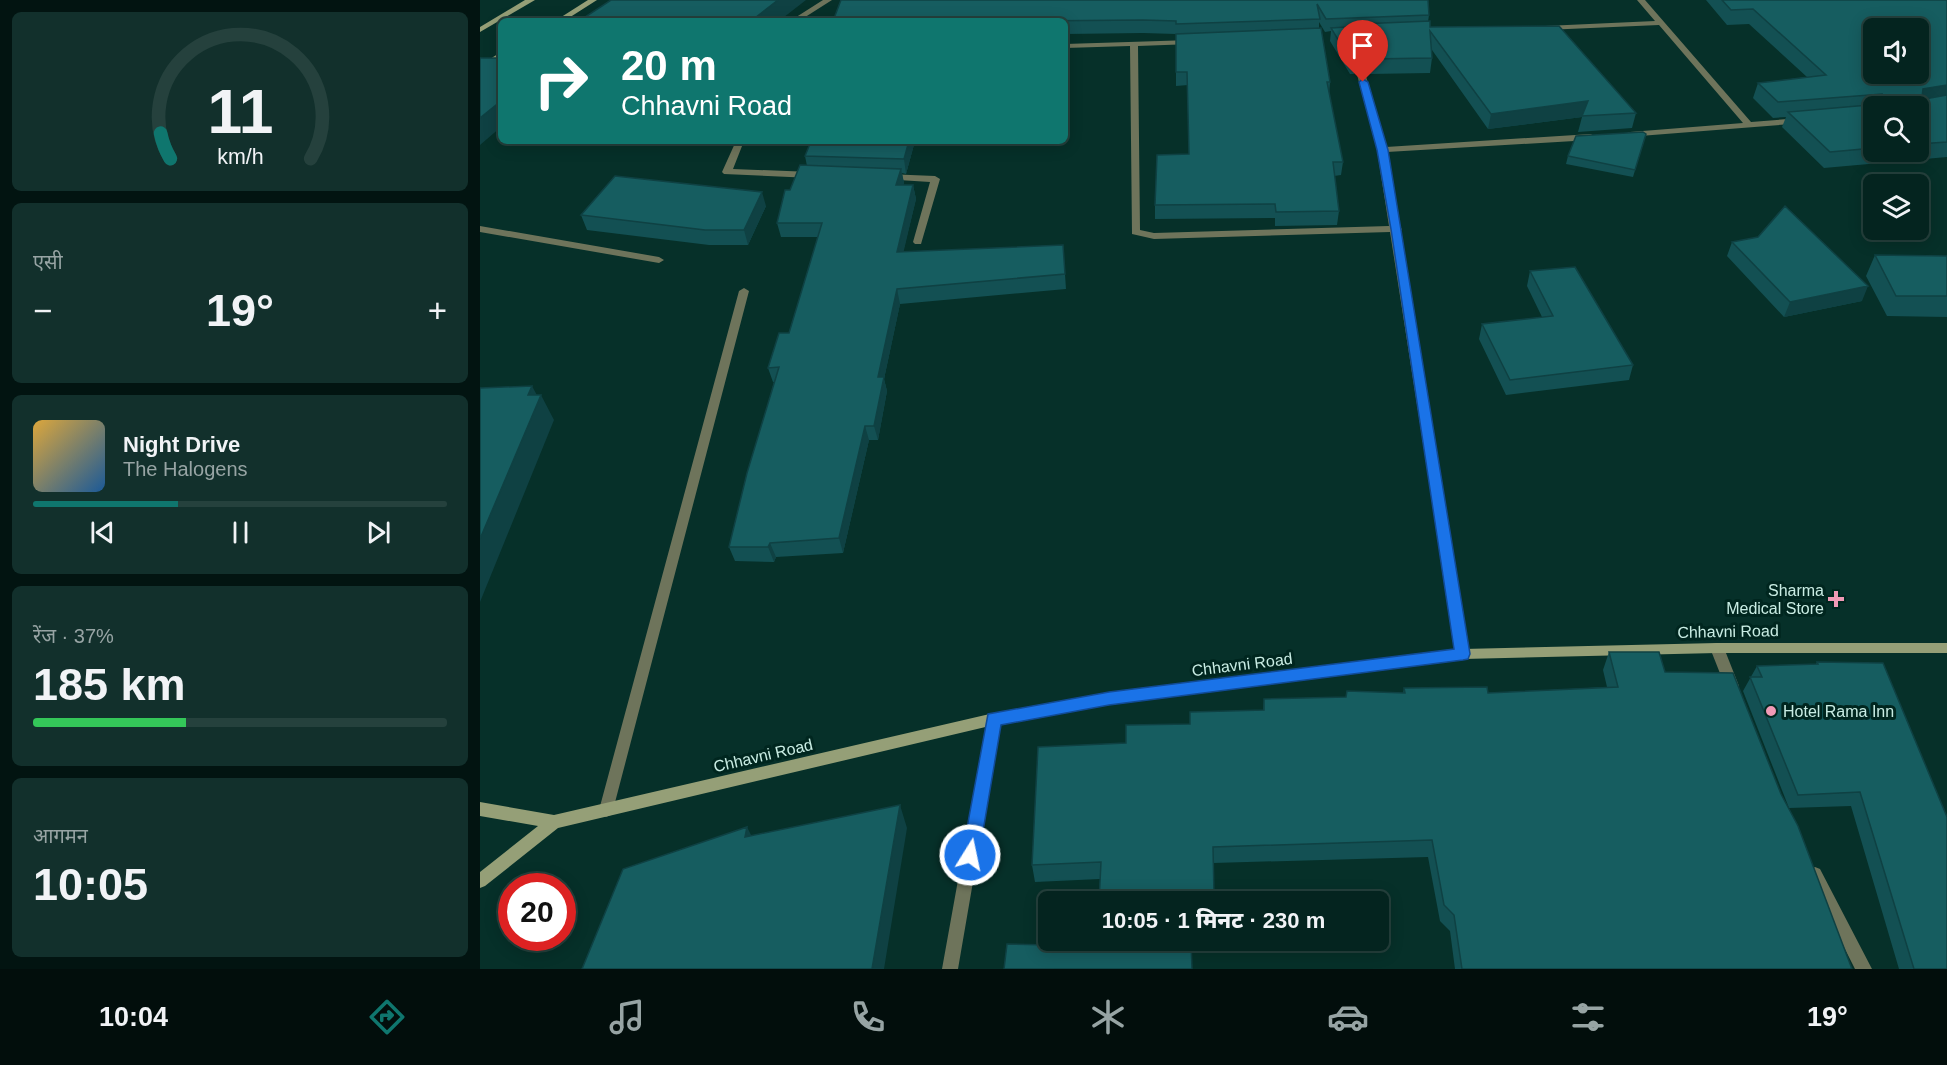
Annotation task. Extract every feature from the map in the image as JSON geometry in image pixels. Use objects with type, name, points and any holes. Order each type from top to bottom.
[{"type":"main road","points":[[500,18],[531,0]]},
{"type":"main road","points":[[564,18],[593,0]]},
{"type":"main road","points":[[480,30],[498,19]]},
{"type":"main road","points":[[480,69],[498,58]]},
{"type":"main road","name":"Chhavni Road","points":[[554,822],[994,719],[1109,699],[1463,654],[1717,648],[1947,648]]},
{"type":"main road","points":[[480,809],[554,822]]},
{"type":"main road","points":[[480,881],[554,822]]},
{"type":"street","points":[[799,18],[828,0]]},
{"type":"street","points":[[1641,0],[1749,125]]},
{"type":"street","points":[[1530,29],[1660,23]]},
{"type":"street","points":[[1363,36],[1345,37],[1382,150],[1397,229],[1463,654]]},
{"type":"street","points":[[1068,46],[1203,42]]},
{"type":"street","points":[[1134,44],[1135,232],[1154,236],[1397,229]]},
{"type":"street","points":[[1625,135],[1817,119]]},
{"type":"street","points":[[1382,150],[1602,136]]},
{"type":"street","points":[[739,144],[727,172],[819,175]]},
{"type":"street","points":[[877,177],[935,179],[918,243]]},
{"type":"street","points":[[480,229],[659,260]]},
{"type":"street","points":[[606,810],[744,291]]},
{"type":"street","points":[[1717,648],[1738,702]]},
{"type":"street","points":[[950,969],[994,719]]},
{"type":"street","points":[[1807,860],[1864,969]]},
{"type":"building","points":[[611,0],[778,0],[755,18],[584,18]]},
{"type":"building","points":[[841,0],[1428,0],[1429,15],[1326,19],[1317,4],[1320,19],[1176,24],[1176,21],[1068,21],[1068,18],[834,18]]},
{"type":"building","points":[[1722,0],[1947,0],[1947,85],[1923,89],[1922,96],[1882,96],[1882,94],[1778,102],[1758,83],[1826,75],[1753,9],[1731,10]]},
{"type":"building","points":[[1430,21],[1430,27],[1559,26],[1636,113],[1582,116],[1588,101],[1491,114],[1430,31],[1432,58],[1369,59],[1359,24]]},
{"type":"building","points":[[1346,27],[1356,61],[1351,61],[1331,28]]},
{"type":"building","points":[[1321,28],[1330,82],[1327,82],[1343,162],[1333,162],[1339,211],[1276,212],[1275,204],[1155,205],[1157,155],[1189,154],[1187,72],[1176,72],[1176,34]]},
{"type":"building","points":[[480,58],[498,58],[498,103],[480,118]]},
{"type":"building","points":[[1947,95],[1947,142],[1929,143],[1929,98]]},
{"type":"building","points":[[1863,105],[1863,149],[1830,152],[1788,112]]},
{"type":"building","points":[[1643,132],[1646,134],[1635,170],[1568,156],[1576,136]]},
{"type":"building","points":[[810,144],[908,144],[904,159],[805,156]]},
{"type":"building","points":[[800,165],[901,169],[896,185],[913,185],[897,252],[1063,245],[1065,274],[897,289],[878,377],[884,377],[874,426],[865,426],[839,538],[770,543],[768,547],[729,547],[747,473],[779,367],[768,368],[779,333],[789,333],[822,223],[777,223],[785,190],[790,190]]},
{"type":"building","points":[[615,176],[762,192],[744,230],[705,230],[581,215]]},
{"type":"building","points":[[1785,206],[1868,286],[1790,302],[1732,242],[1758,237]]},
{"type":"building","points":[[1875,255],[1947,256],[1947,296],[1896,296]]},
{"type":"building","points":[[1575,267],[1633,365],[1510,380],[1482,324],[1553,316],[1530,271]]},
{"type":"building","points":[[532,386],[528,395],[541,395],[480,539],[480,388]]},
{"type":"building","points":[[1609,652],[1659,652],[1665,672],[1733,673],[1781,794],[1798,826],[1852,969],[1462,969],[1454,915],[1444,905],[1432,840],[1213,847],[1214,891],[1100,891],[1101,862],[1032,865],[1038,747],[1126,743],[1126,725],[1190,724],[1190,712],[1264,710],[1264,699],[1346,697],[1347,691],[1405,693],[1404,688],[1487,687],[1488,693],[1618,687]]},
{"type":"building","points":[[1817,662],[1883,663],[1947,817],[1947,969],[1914,969],[1860,792],[1798,795],[1750,677],[1762,677],[1757,666],[1818,664]]},
{"type":"building","points":[[900,805],[872,969],[582,969],[623,869],[747,827],[745,837]]},
{"type":"building","points":[[1007,944],[1038,945],[1038,951],[1191,951],[1192,969],[1004,969]]},
{"type":"place","name":"Sharma Medical Store","points":[[1836,599]]},
{"type":"place","name":"Hotel Rama Inn","points":[[1771,711]]},
{"type":"route","points":[[970,855],[994,719],[1109,699],[1463,654],[1397,229],[1382,150],[1363,82]]}]
